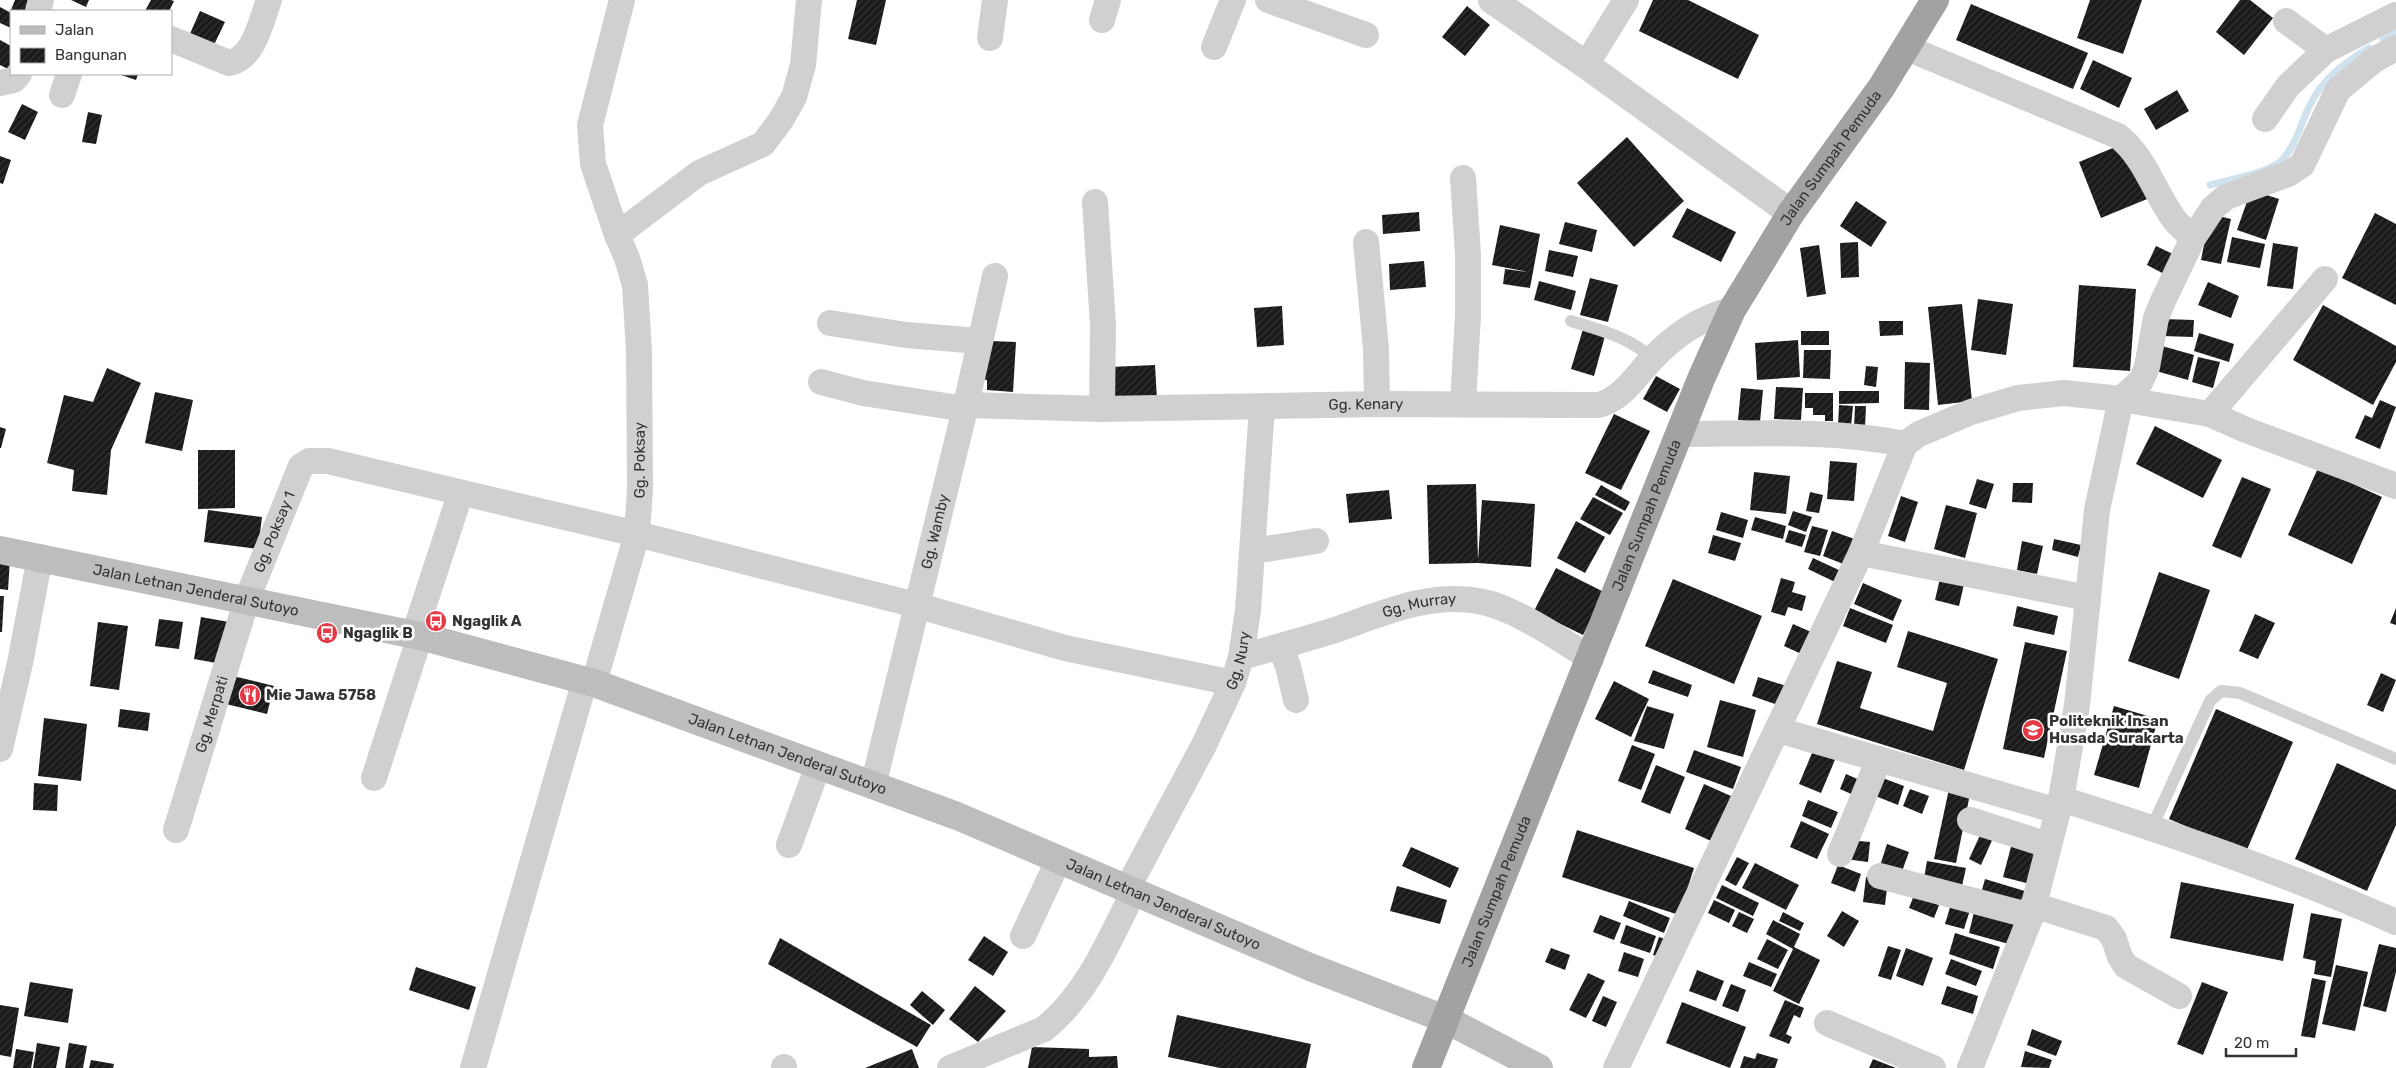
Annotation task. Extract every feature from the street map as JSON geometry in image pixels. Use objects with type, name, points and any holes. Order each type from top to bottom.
[{"type":"highway","name":"Jalan Sumpah Pemuda","points":[[1426,1068],[1720,335],[1732,310],[1791,212],[1907,48],[1935,0]]},
{"type":"main road","name":"Jalan Letnan Jenderal Sutoyo","points":[[0,550],[417,635],[590,682],[958,816],[1310,967],[1445,1019],[1539,1068]]},
{"type":"street","points":[[172,39],[229,63],[237,62],[248,51],[269,0]]},
{"type":"street","name":"Gg. Poksay","points":[[473,1068],[637,534],[640,488],[638,314],[634,285],[627,258],[617,235],[593,164],[590,125],[622,0]]},
{"type":"street","points":[[617,235],[699,174],[763,144],[781,120],[794,97],[803,64],[809,0]]},
{"type":"street","points":[[990,38],[995,0]]},
{"type":"street","points":[[1214,48],[1233,0]]},
{"type":"street","points":[[1268,0],[1366,35]]},
{"type":"street","points":[[1492,0],[1791,212]]},
{"type":"street","points":[[1586,65],[1626,0]]},
{"type":"street","points":[[2265,119],[2288,86],[2326,50],[2396,16]]},
{"type":"street","points":[[2286,21],[2326,50]]},
{"type":"street","points":[[1907,48],[2118,136],[2128,144],[2154,182],[2174,218],[2193,238]]},
{"type":"street","points":[[1970,1068],[1999,999],[2032,910],[2060,805],[2077,706],[2096,510],[2121,399],[2141,381],[2147,367],[2156,318],[2193,238],[2213,208],[2226,197],[2288,174],[2302,165],[2338,90],[2374,60],[2396,48]]},
{"type":"street","points":[[0,83],[14,80],[18,75]]},
{"type":"street","points":[[1463,178],[1468,255],[1468,315],[1463,404]]},
{"type":"street","points":[[1095,202],[1103,325],[1102,409]]},
{"type":"street","points":[[1366,242],[1376,349],[1377,404]]},
{"type":"street","name":"Gg. Wamby","points":[[873,786],[966,407],[995,276]]},
{"type":"street","points":[[2210,414],[2325,279]]},
{"type":"street","name":"Gg. Kenary","points":[[821,382],[863,393],[966,407],[1102,409],[1262,408],[1377,404],[1599,405],[1614,399],[1666,346],[1709,316],[1732,310]]},
{"type":"street","points":[[830,323],[906,335],[980,341]]},
{"type":"street","points":[[1616,1068],[1861,553],[1905,444],[1919,434],[1971,412],[2018,398],[2064,393],[2121,399],[2210,414],[2246,430],[2396,486]]},
{"type":"street","name":"Gg, Nury","points":[[950,1068],[1044,1029],[1054,1020],[1093,971],[1130,890],[1204,745],[1233,683],[1241,657],[1248,610],[1253,551],[1262,408]]},
{"type":"street","points":[[1679,434],[1830,434],[1865,436],[1905,444]]},
{"type":"street","name":"Gg. Poksay 1","points":[[247,599],[301,466],[309,461],[328,461],[637,534]]},
{"type":"street","points":[[374,778],[456,507]]},
{"type":"street","points":[[637,534],[916,605],[1065,648],[1233,683]]},
{"type":"street","points":[[1253,551],[1316,542]]},
{"type":"street","points":[[1861,553],[2088,598]]},
{"type":"street","points":[[1,743],[20,663],[40,557]]},
{"type":"street","name":"Gg. Merpati","points":[[176,830],[247,599]]},
{"type":"street","name":"Gg. Murray","points":[[1241,657],[1416,604],[1442,600],[1470,600],[1484,602],[1512,614],[1591,658]]},
{"type":"street","points":[[1280,646],[1288,666],[1296,700]]},
{"type":"street","points":[[1778,730],[1879,759],[2152,827],[2342,898],[2396,922]]},
{"type":"street","points":[[1840,854],[1879,759]]},
{"type":"street","points":[[789,845],[818,766]]},
{"type":"street","points":[[1970,820],[2048,845]]},
{"type":"street","points":[[1023,936],[1059,859]]},
{"type":"street","points":[[1880,876],[2106,928],[2114,939],[2120,957],[2126,966],[2179,996]]},
{"type":"street","points":[[1827,1023],[1933,1068]]},
{"type":"lane","points":[[1571,321],[1616,335],[1642,349],[1666,346]]},
{"type":"lane","points":[[2152,827],[2210,700],[2221,691],[2240,693],[2396,759]]},
{"type":"building","points":[[15,0],[40,0],[35,10],[11,10]]},
{"type":"building","points":[[71,0],[89,0],[86,7]]},
{"type":"building","points":[[151,0],[174,1],[170,10],[146,10]]},
{"type":"building","points":[[857,0],[886,0],[876,45],[848,39]]},
{"type":"building","points":[[1653,0],[1688,0],[1759,35],[1738,79],[1639,31]]},
{"type":"building","points":[[2090,0],[2142,0],[2123,54],[2077,38]]},
{"type":"building","points":[[2240,0],[2250,0],[2273,18],[2244,55],[2216,32]]},
{"type":"building","points":[[1971,4],[2088,53],[2073,89],[1956,40]]},
{"type":"building","points":[[1467,6],[1490,25],[1465,56],[1442,37]]},
{"type":"building","points":[[0,7],[10,12],[10,28],[0,23]]},
{"type":"building","points":[[200,11],[225,22],[213,47],[189,36]]},
{"type":"building","points":[[0,40],[10,45],[10,65],[8,69],[0,65]]},
{"type":"building","points":[[2093,60],[2132,78],[2119,108],[2080,89]]},
{"type":"building","points":[[121,75],[138,75],[136,80]]},
{"type":"building","points":[[2177,90],[2189,111],[2156,130],[2144,109]]},
{"type":"building","points":[[22,104],[38,112],[25,140],[8,132]]},
{"type":"building","points":[[88,112],[102,115],[96,144],[82,142]]},
{"type":"building","points":[[1627,137],[1684,201],[1634,247],[1577,183]]},
{"type":"building","points":[[2125,143],[2147,199],[2101,218],[2079,162]]},
{"type":"building","points":[[0,156],[11,160],[3,184],[0,183]]},
{"type":"building","points":[[2251,190],[2279,199],[2266,240],[2237,230]]},
{"type":"building","points":[[1856,201],[1887,222],[1871,247],[1840,226]]},
{"type":"building","points":[[1687,208],[1736,232],[1721,262],[1672,237]]},
{"type":"building","points":[[1419,212],[1420,231],[1383,234],[1382,215]]},
{"type":"building","points":[[2375,213],[2396,224],[2396,305],[2342,278]]},
{"type":"building","points":[[2210,214],[2231,219],[2221,264],[2201,260]]},
{"type":"building","points":[[1565,222],[1597,230],[1592,252],[1559,244]]},
{"type":"building","points":[[1500,225],[1540,234],[1530,288],[1503,284],[1505,269],[1528,272],[1492,265]]},
{"type":"building","points":[[2232,237],[2265,244],[2260,268],[2227,262]]},
{"type":"building","points":[[1858,242],[1859,277],[1841,278],[1840,243]]},
{"type":"building","points":[[2273,243],[2298,247],[2293,289],[2267,286]]},
{"type":"building","points":[[1819,245],[1826,294],[1807,297],[1800,248]]},
{"type":"building","points":[[2156,246],[2175,255],[2166,275],[2147,265]]},
{"type":"building","points":[[1549,250],[1578,256],[1573,277],[1545,271]]},
{"type":"building","points":[[1424,261],[1426,287],[1390,290],[1389,264]]},
{"type":"building","points":[[1590,278],[1618,285],[1608,322],[1580,315]]},
{"type":"building","points":[[1539,281],[1576,291],[1571,310],[1534,300]]},
{"type":"building","points":[[2208,282],[2239,296],[2231,318],[2198,305]]},
{"type":"building","points":[[2079,285],[2136,289],[2130,371],[2073,367]]},
{"type":"building","points":[[1978,299],[2013,304],[2006,355],[1971,350]]},
{"type":"building","points":[[1962,304],[1972,401],[1938,405],[1928,307]]},
{"type":"building","points":[[2323,305],[2396,346],[2396,362],[2373,405],[2293,360]]},
{"type":"building","points":[[1282,306],[1284,345],[1257,347],[1254,308]]},
{"type":"building","points":[[2163,319],[2194,320],[2193,337],[2162,336]]},
{"type":"building","points":[[1879,321],[1903,321],[1903,335],[1880,336]]},
{"type":"building","points":[[1583,329],[1605,336],[1594,376],[1571,369]]},
{"type":"building","points":[[1801,331],[1829,331],[1829,345],[1801,345]]},
{"type":"building","points":[[2199,333],[2234,344],[2229,362],[2194,351]]},
{"type":"building","points":[[1798,340],[1800,377],[1757,380],[1755,343]]},
{"type":"building","points":[[990,341],[1016,342],[1013,392],[987,390],[987,380],[978,379]]},
{"type":"building","points":[[2162,346],[2194,355],[2188,380],[2156,371]]},
{"type":"building","points":[[1804,350],[1831,350],[1830,379],[1803,378]]},
{"type":"building","points":[[2198,357],[2220,362],[2213,388],[2192,382]]},
{"type":"building","points":[[1905,362],[1930,363],[1929,410],[1904,409]]},
{"type":"building","points":[[1155,365],[1157,400],[1112,402],[1110,367]]},
{"type":"building","points":[[1866,366],[1878,367],[1876,387],[1864,385]]},
{"type":"building","points":[[107,368],[141,383],[111,450],[107,495],[72,491],[74,470],[47,463],[64,395],[93,402]]},
{"type":"building","points":[[1656,376],[1680,389],[1667,412],[1643,399]]},
{"type":"building","points":[[1776,387],[1803,388],[1801,420],[1774,419]]},
{"type":"building","points":[[1741,388],[1763,390],[1760,422],[1738,420]]},
{"type":"building","points":[[1839,391],[1879,391],[1879,403],[1839,404]]},
{"type":"building","points":[[155,392],[193,400],[182,451],[145,443]]},
{"type":"building","points":[[1805,393],[1833,393],[1833,421],[1825,421],[1825,415],[1813,415],[1813,408],[1805,408]]},
{"type":"building","points":[[2380,400],[2396,407],[2380,449],[2355,438],[2365,415],[2372,418]]},
{"type":"building","points":[[1839,405],[1853,406],[1851,427],[1838,426]]},
{"type":"building","points":[[1855,406],[1866,406],[1865,428],[1854,427]]},
{"type":"building","points":[[1614,414],[1650,431],[1621,490],[1585,473]]},
{"type":"building","points":[[2155,426],[2222,460],[2203,498],[2136,464]]},
{"type":"building","points":[[0,427],[6,429],[1,448],[0,448]]},
{"type":"building","points":[[198,450],[235,450],[235,508],[198,509]]},
{"type":"building","points":[[1830,461],[1857,463],[1854,501],[1827,499]]},
{"type":"building","points":[[2318,468],[2382,497],[2352,564],[2288,535]]},
{"type":"building","points":[[1754,472],[1790,476],[1786,514],[1750,510]]},
{"type":"building","points":[[2242,477],[2271,489],[2241,558],[2212,546]]},
{"type":"building","points":[[1977,479],[1994,484],[1986,509],[1969,504]]},
{"type":"building","points":[[2013,483],[2033,483],[2032,503],[2012,502]]},
{"type":"building","points":[[1476,484],[1478,560],[1482,500],[1535,504],[1531,567],[1478,563],[1429,564],[1427,485]]},
{"type":"building","points":[[1601,485],[1630,502],[1625,511],[1595,495]]},
{"type":"building","points":[[1389,490],[1392,519],[1349,523],[1346,494]]},
{"type":"building","points":[[1810,492],[1823,495],[1819,513],[1806,511]]},
{"type":"building","points":[[1901,496],[1918,502],[1905,542],[1888,536]]},
{"type":"building","points":[[1593,497],[1623,513],[1610,535],[1580,519]]},
{"type":"building","points":[[1946,505],[1977,513],[1965,558],[1934,549]]},
{"type":"building","points":[[208,510],[262,517],[258,549],[204,542]]},
{"type":"building","points":[[1793,511],[1812,517],[1806,532],[1788,525]]},
{"type":"building","points":[[1721,512],[1748,520],[1743,538],[1716,530]]},
{"type":"building","points":[[1755,517],[1786,526],[1783,539],[1751,530]]},
{"type":"building","points":[[1576,521],[1605,537],[1585,573],[1557,558]]},
{"type":"building","points":[[1812,526],[1828,530],[1820,556],[1804,552]]},
{"type":"building","points":[[1789,530],[1806,535],[1802,547],[1785,542]]},
{"type":"building","points":[[1832,531],[1860,541],[1851,567],[1823,556]]},
{"type":"building","points":[[1713,535],[1741,543],[1735,561],[1708,553]]},
{"type":"building","points":[[2054,539],[2081,545],[2078,557],[2052,550]]},
{"type":"building","points":[[2022,541],[2043,546],[2037,574],[2017,570]]},
{"type":"building","points":[[0,558],[10,559],[8,590],[0,589]]},
{"type":"building","points":[[1813,558],[1841,571],[1835,582],[1808,569]]},
{"type":"building","points":[[1556,568],[1604,592],[1583,635],[1534,611]]},
{"type":"building","points":[[2159,572],[2210,590],[2179,679],[2128,661]]},
{"type":"building","points":[[1941,574],[1965,580],[1959,606],[1935,600]]},
{"type":"building","points":[[1781,578],[1795,582],[1792,592],[1806,596],[1802,611],[1788,607],[1785,616],[1771,612]]},
{"type":"building","points":[[1673,579],[1762,616],[1734,684],[1645,646]]},
{"type":"building","points":[[1863,583],[1902,600],[1893,621],[1854,604]]},
{"type":"building","points":[[0,596],[4,596],[2,632],[0,632]]},
{"type":"building","points":[[2017,606],[2058,616],[2054,635],[2013,626]]},
{"type":"building","points":[[1850,608],[1893,625],[1886,643],[1843,626]]},
{"type":"building","points":[[2396,608],[2396,625],[2390,623]]},
{"type":"building","points":[[2255,614],[2275,623],[2258,659],[2239,651]]},
{"type":"building","points":[[201,617],[229,622],[222,664],[194,659]]},
{"type":"building","points":[[159,619],[183,622],[179,649],[155,646]]},
{"type":"building","points":[[98,622],[128,626],[119,690],[90,686]]},
{"type":"building","points":[[1793,624],[1818,635],[1808,657],[1784,646]]},
{"type":"building","points":[[1908,631],[1998,659],[1964,770],[1817,724],[1837,661],[1872,672],[1860,708],[1933,731],[1947,683],[1897,667]]},
{"type":"building","points":[[2025,642],[2067,651],[2044,758],[2003,749]]},
{"type":"building","points":[[1653,670],[1692,685],[1688,697],[1648,683]]},
{"type":"building","points":[[2381,673],[2396,680],[2383,712],[2367,705]]},
{"type":"building","name":"Mie Jawa 5758","points":[[233,676],[274,686],[267,714],[226,704]]},
{"type":"building","points":[[1758,677],[1790,687],[1784,707],[1752,696]]},
{"type":"building","points":[[1614,681],[1649,699],[1631,737],[1595,719]]},
{"type":"building","points":[[1720,700],[1756,710],[1743,757],[1707,747]]},
{"type":"building","points":[[1647,706],[1674,714],[1664,749],[1634,741]]},
{"type":"building","points":[[2114,706],[2158,719],[2139,788],[2094,775]]},
{"type":"building","points":[[120,709],[150,713],[148,731],[118,727]]},
{"type":"building","points":[[2216,709],[2293,742],[2246,852],[2169,819]]},
{"type":"building","points":[[44,718],[87,724],[81,781],[38,776]]},
{"type":"building","points":[[1632,745],[1655,754],[1641,790],[1618,781]]},
{"type":"building","points":[[1815,746],[1837,755],[1821,793],[1799,784]]},
{"type":"building","points":[[1694,750],[1741,767],[1733,789],[1686,772]]},
{"type":"building","points":[[2337,763],[2396,790],[2396,825],[2367,891],[2295,859]]},
{"type":"building","points":[[1656,765],[1685,777],[1670,814],[1641,802]]},
{"type":"building","points":[[1846,774],[1864,782],[1858,797],[1840,789]]},
{"type":"building","points":[[1880,777],[1904,786],[1898,805],[1873,795]]},
{"type":"building","points":[[34,783],[58,785],[57,811],[33,810]]},
{"type":"building","points":[[1704,784],[1731,796],[1711,841],[1685,829]]},
{"type":"building","points":[[1910,789],[1929,796],[1922,814],[1903,806]]},
{"type":"building","points":[[1949,789],[1970,794],[1956,863],[1934,859]]},
{"type":"building","points":[[1808,800],[1838,812],[1831,828],[1802,816]]},
{"type":"building","points":[[1801,821],[1829,834],[1817,859],[1790,847]]},
{"type":"building","points":[[1577,830],[1694,868],[1679,915],[1562,877]]},
{"type":"building","points":[[1982,831],[1994,836],[1981,865],[1969,859]]},
{"type":"building","points":[[1847,840],[1870,842],[1868,862],[1845,859]]},
{"type":"building","points":[[2012,843],[2039,851],[2030,884],[2003,877]]},
{"type":"building","points":[[1887,844],[1909,852],[1901,874],[1880,866]]},
{"type":"building","points":[[1411,847],[1459,868],[1450,888],[1402,866]]},
{"type":"building","points":[[1737,857],[1749,863],[1736,886],[1725,880]]},
{"type":"building","points":[[1927,861],[1966,868],[1962,886],[1924,878]]},
{"type":"building","points":[[1755,863],[1799,885],[1786,910],[1742,888]]},
{"type":"building","points":[[1838,865],[1861,874],[1855,892],[1831,883]]},
{"type":"building","points":[[1866,877],[1888,880],[1885,905],[1863,902]]},
{"type":"building","points":[[1985,879],[2028,892],[2023,910],[1980,897]]},
{"type":"building","points":[[2181,882],[2294,904],[2283,961],[2170,938]]},
{"type":"building","points":[[1722,885],[1759,903],[1753,916],[1716,898]]},
{"type":"building","points":[[1397,886],[1447,900],[1440,924],[1390,911]]},
{"type":"building","points":[[1914,895],[1939,905],[1934,918],[1909,908]]},
{"type":"building","points":[[1714,900],[1735,910],[1729,923],[1708,913]]},
{"type":"building","points":[[1629,901],[1670,918],[1664,933],[1623,916]]},
{"type":"building","points":[[1951,904],[1970,910],[1964,929],[1945,924]]},
{"type":"building","points":[[1842,911],[1859,921],[1844,947],[1827,936]]},
{"type":"building","points":[[1739,912],[1754,919],[1747,933],[1732,926]]},
{"type":"building","points":[[1783,912],[1804,923],[1800,931],[1779,921]]},
{"type":"building","points":[[1974,912],[2021,924],[2016,946],[1969,933]]},
{"type":"building","points":[[2311,913],[2342,919],[2331,977],[2314,974],[2316,961],[2303,958]]},
{"type":"building","points":[[1600,915],[1621,923],[1614,940],[1593,932]]},
{"type":"building","points":[[1773,920],[1800,934],[1793,949],[1766,934]]},
{"type":"building","points":[[1626,925],[1656,936],[1650,953],[1620,943]]},
{"type":"building","points":[[1955,933],[2000,947],[1993,969],[1949,954]]},
{"type":"building","points":[[984,936],[1008,952],[993,976],[968,960]]},
{"type":"building","points":[[1659,937],[1671,941],[1664,959],[1653,955]]},
{"type":"building","points":[[780,938],[931,1025],[917,1047],[768,964]]},
{"type":"building","points":[[1767,939],[1788,950],[1778,969],[1757,959]]},
{"type":"building","points":[[2379,944],[2396,948],[2396,972],[2386,1012],[2363,1006]]},
{"type":"building","points":[[1888,946],[1901,950],[1891,980],[1878,976]]},
{"type":"building","points":[[1794,947],[1820,960],[1799,1004],[1773,991]]},
{"type":"building","points":[[1551,948],[1570,955],[1565,970],[1545,962]]},
{"type":"building","points":[[1906,948],[1933,958],[1923,986],[1896,976]]},
{"type":"building","points":[[1624,952],[1644,959],[1638,977],[1618,971]]},
{"type":"building","points":[[1951,959],[1982,971],[1976,986],[1945,974]]},
{"type":"building","points":[[1749,962],[1777,974],[1771,987],[1743,976]]},
{"type":"building","points":[[2336,965],[2368,972],[2355,1031],[2322,1024]]},
{"type":"building","points":[[416,967],[476,987],[469,1010],[409,990]]},
{"type":"building","points":[[1697,970],[1724,981],[1716,1001],[1689,991]]},
{"type":"building","points":[[1588,973],[1605,981],[1586,1018],[1569,1010]]},
{"type":"building","points":[[2312,978],[2326,981],[2315,1038],[2301,1036]]},
{"type":"building","points":[[30,982],[73,989],[68,1023],[24,1016]]},
{"type":"building","points":[[2202,982],[2228,992],[2203,1055],[2177,1044]]},
{"type":"building","points":[[1731,984],[1746,990],[1738,1012],[1722,1006]]},
{"type":"building","points":[[975,986],[1006,1011],[978,1042],[949,1019]]},
{"type":"building","points":[[1947,986],[1978,996],[1973,1014],[1941,1004]]},
{"type":"building","points":[[922,991],[945,1010],[933,1025],[910,1005]]},
{"type":"building","points":[[1603,996],[1617,1002],[1606,1027],[1592,1021]]},
{"type":"building","points":[[1785,1000],[1804,1008],[1800,1018],[1794,1015],[1786,1034],[1792,1037],[1789,1044],[1769,1036]]},
{"type":"building","points":[[1682,1002],[1746,1027],[1730,1068],[1666,1043]]},
{"type":"building","points":[[0,1005],[19,1008],[11,1057],[0,1055]]},
{"type":"building","points":[[1177,1015],[1311,1044],[1306,1068],[1220,1068],[1168,1057]]},
{"type":"building","points":[[2032,1029],[2062,1041],[2056,1056],[2027,1045]]},
{"type":"building","points":[[37,1043],[60,1047],[56,1068],[33,1068]]},
{"type":"building","points":[[69,1043],[87,1046],[83,1068],[65,1068]]},
{"type":"building","points":[[1032,1047],[1089,1049],[1089,1057],[1117,1056],[1118,1068],[1028,1068]]},
{"type":"building","points":[[16,1049],[34,1052],[31,1068],[13,1068]]},
{"type":"building","points":[[912,1049],[919,1068],[865,1068]]},
{"type":"building","points":[[2025,1051],[2052,1060],[2049,1068],[2021,1067]]},
{"type":"building","points":[[1757,1053],[1778,1059],[1775,1068],[1740,1068],[1744,1056],[1755,1059]]},
{"type":"building","points":[[1873,1059],[1896,1068],[1869,1068]]},
{"type":"building","points":[[91,1060],[114,1064],[113,1068],[89,1068]]},
{"type":"waterway","points":[[2383,40],[2396,33]]},
{"type":"waterway","points":[[2210,185],[2267,169],[2282,160],[2291,148],[2310,105],[2321,87],[2335,72],[2369,48]]},
{"type":"place","name":"Ngaglik A","points":[[436,621]]},
{"type":"place","name":"Ngaglik B","points":[[327,633]]},
{"type":"place","name":"Mie Jawa 5758","points":[[250,695]]},
{"type":"place","name":"Politeknik Insan Husada Surakarta","points":[[2033,730]]}]
